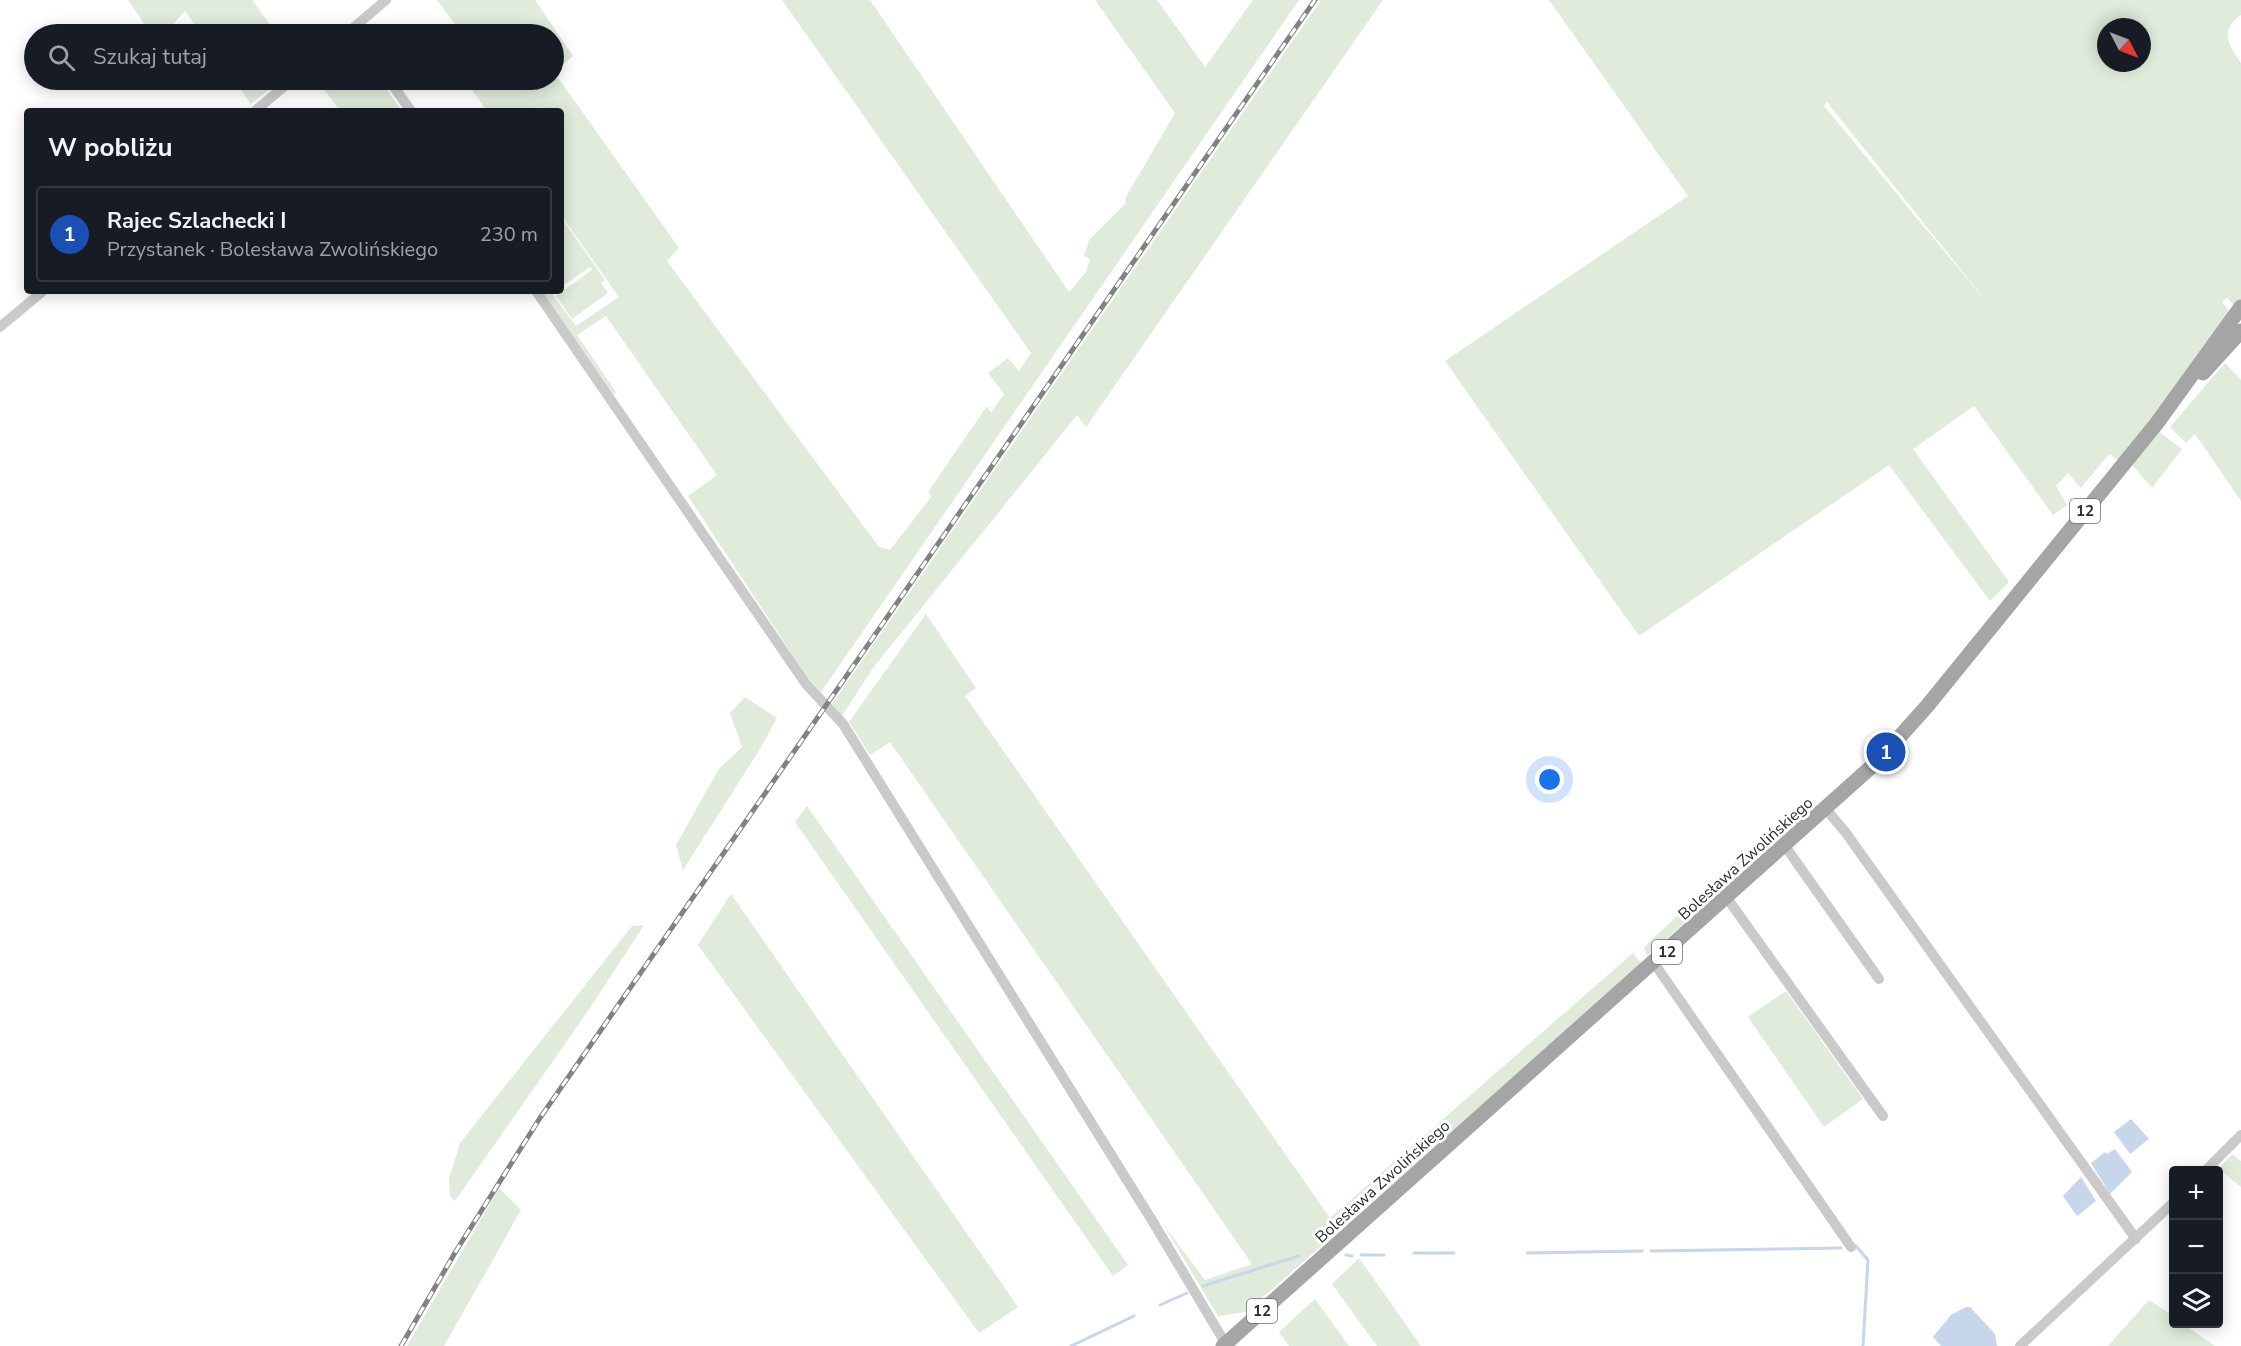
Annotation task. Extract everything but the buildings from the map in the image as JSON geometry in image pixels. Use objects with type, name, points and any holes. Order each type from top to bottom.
[{"type":"main road","name":"Bolesława Zwolińskiego","points":[[1225,1345],[1879,760],[1917,718],[2160,419],[2241,307]]},
{"type":"main road","name":"Bolesława Zwolińskiego","points":[[2160,419],[2241,332]]},
{"type":"street","points":[[360,24],[386,0]]},
{"type":"street","points":[[259,108],[280,90]]},
{"type":"street","points":[[396,90],[409,108]]},
{"type":"street","points":[[0,327],[39,294]]},
{"type":"street","points":[[538,294],[806,684],[843,724],[1153,1222],[1225,1345]]},
{"type":"street","points":[[1826,809],[1846,833],[2136,1239]]},
{"type":"street","points":[[1785,846],[1879,980]]},
{"type":"street","points":[[1726,898],[1882,1116]]},
{"type":"street","points":[[1654,963],[1851,1247]]},
{"type":"street","points":[[2210,1166],[2241,1135]]},
{"type":"street","points":[[2020,1346],[2169,1207]]},
{"type":"green space","points":[[128,0],[252,0],[270,24],[194,24],[185,11],[173,24],[144,24]]},
{"type":"green space","points":[[437,0],[535,0],[551,24],[455,24]]},
{"type":"green space","points":[[782,0],[870,0],[1069,292],[1086,272],[1090,259],[1084,256],[1089,240],[1125,204],[1126,197],[1175,113],[1095,0],[1157,0],[1205,67],[1253,0],[1299,0],[821,692],[807,677],[688,496],[717,475],[606,316],[577,335],[616,392],[613,394],[543,294],[552,294],[576,326],[619,297],[564,219],[564,108],[485,108],[472,90],[564,90],[564,86],[679,248],[667,261],[879,547],[890,550],[932,496],[928,492],[987,406],[991,413],[1004,394],[988,373],[1008,358],[1019,371],[1031,353]]},
{"type":"green space","points":[[1321,0],[1383,0],[1086,427],[1077,415],[873,668],[842,716],[832,704]]},
{"type":"green space","points":[[1549,0],[2241,0],[2241,15],[2234,21],[2228,32],[2229,44],[2241,63],[2241,300],[2235,306],[2227,298],[2222,302],[2231,314],[2119,461],[2109,454],[2081,488],[2068,473],[2056,486],[2067,505],[2053,515],[1974,406],[1913,449],[2009,582],[1990,601],[1889,465],[1639,636],[1445,361],[1688,196]],"holes":[[[1827,102],[1994,311],[1824,106]]]},
{"type":"green space","points":[[564,43],[573,56],[564,64]]},
{"type":"green space","points":[[241,90],[268,90],[251,104]]},
{"type":"green space","points":[[324,90],[387,90],[400,108],[338,108]]},
{"type":"green space","points":[[564,221],[605,280],[601,283],[608,293],[572,319],[556,296],[564,294],[564,290],[592,270],[590,267],[564,285]]},
{"type":"green space","points":[[2225,363],[2241,380],[2241,501],[2195,434],[2186,443],[2170,427]]},
{"type":"green space","points":[[2158,431],[2182,449],[2152,488],[2131,464]]},
{"type":"green space","points":[[926,614],[976,688],[965,696],[1330,1218],[1633,953],[1640,962],[1639,968],[1246,1312],[1218,1316],[1163,1224],[1205,1280],[1252,1264],[890,742],[870,755],[849,722]]},
{"type":"green space","points":[[745,697],[777,718],[760,749],[683,870],[676,845],[719,769],[742,747],[730,713]]},
{"type":"green space","points":[[807,806],[1128,1265],[1113,1276],[795,822]]},
{"type":"green space","points":[[1769,830],[1773,833],[1766,845],[1744,866],[1746,868],[1647,956],[1644,947]]},
{"type":"green space","points":[[731,894],[1018,1307],[979,1333],[698,945]]},
{"type":"green space","points":[[644,925],[590,1008],[455,1201],[450,1196],[449,1179],[460,1143],[632,926]]},
{"type":"green space","points":[[1786,991],[1863,1099],[1824,1127],[1748,1017]]},
{"type":"green space","points":[[2232,1154],[2241,1161],[2241,1187],[2223,1172],[2223,1166],[2221,1166]]},
{"type":"green space","points":[[499,1188],[521,1210],[444,1346],[407,1346]]},
{"type":"green space","points":[[1359,1258],[1421,1346],[1377,1346],[1332,1284]]},
{"type":"green space","points":[[1315,1299],[1349,1346],[1289,1346],[1279,1332]]},
{"type":"green space","points":[[2149,1300],[2169,1313],[2169,1328],[2190,1328],[2215,1346],[2108,1346]]},
{"type":"water","points":[[2131,1119],[2149,1139],[2130,1154],[2114,1132]]},
{"type":"water","points":[[2115,1149],[2132,1172],[2110,1194],[2091,1163],[2105,1152],[2107,1154]]},
{"type":"water","points":[[2081,1177],[2096,1201],[2077,1216],[2063,1196]]},
{"type":"water","points":[[1970,1307],[1995,1334],[1997,1346],[1941,1346],[1933,1337],[1951,1315]]},
{"type":"waterway","points":[[1856,1246],[1868,1260],[1863,1346]]},
{"type":"waterway","points":[[1651,1251],[1841,1248]]},
{"type":"waterway","points":[[1527,1253],[1642,1251]]},
{"type":"waterway","points":[[1414,1253],[1454,1253]]},
{"type":"waterway","points":[[1346,1255],[1352,1256]]},
{"type":"waterway","points":[[1361,1255],[1384,1255]]},
{"type":"waterway","points":[[1203,1286],[1299,1256]]},
{"type":"waterway","points":[[1160,1305],[1187,1293]]},
{"type":"waterway","points":[[1071,1346],[1134,1316]]},
{"type":"railway","points":[[401,1346],[456,1251],[540,1118],[1315,0]]},
{"type":"place","name":"Rajec Szlachecki I","points":[[1886,752]]}]
